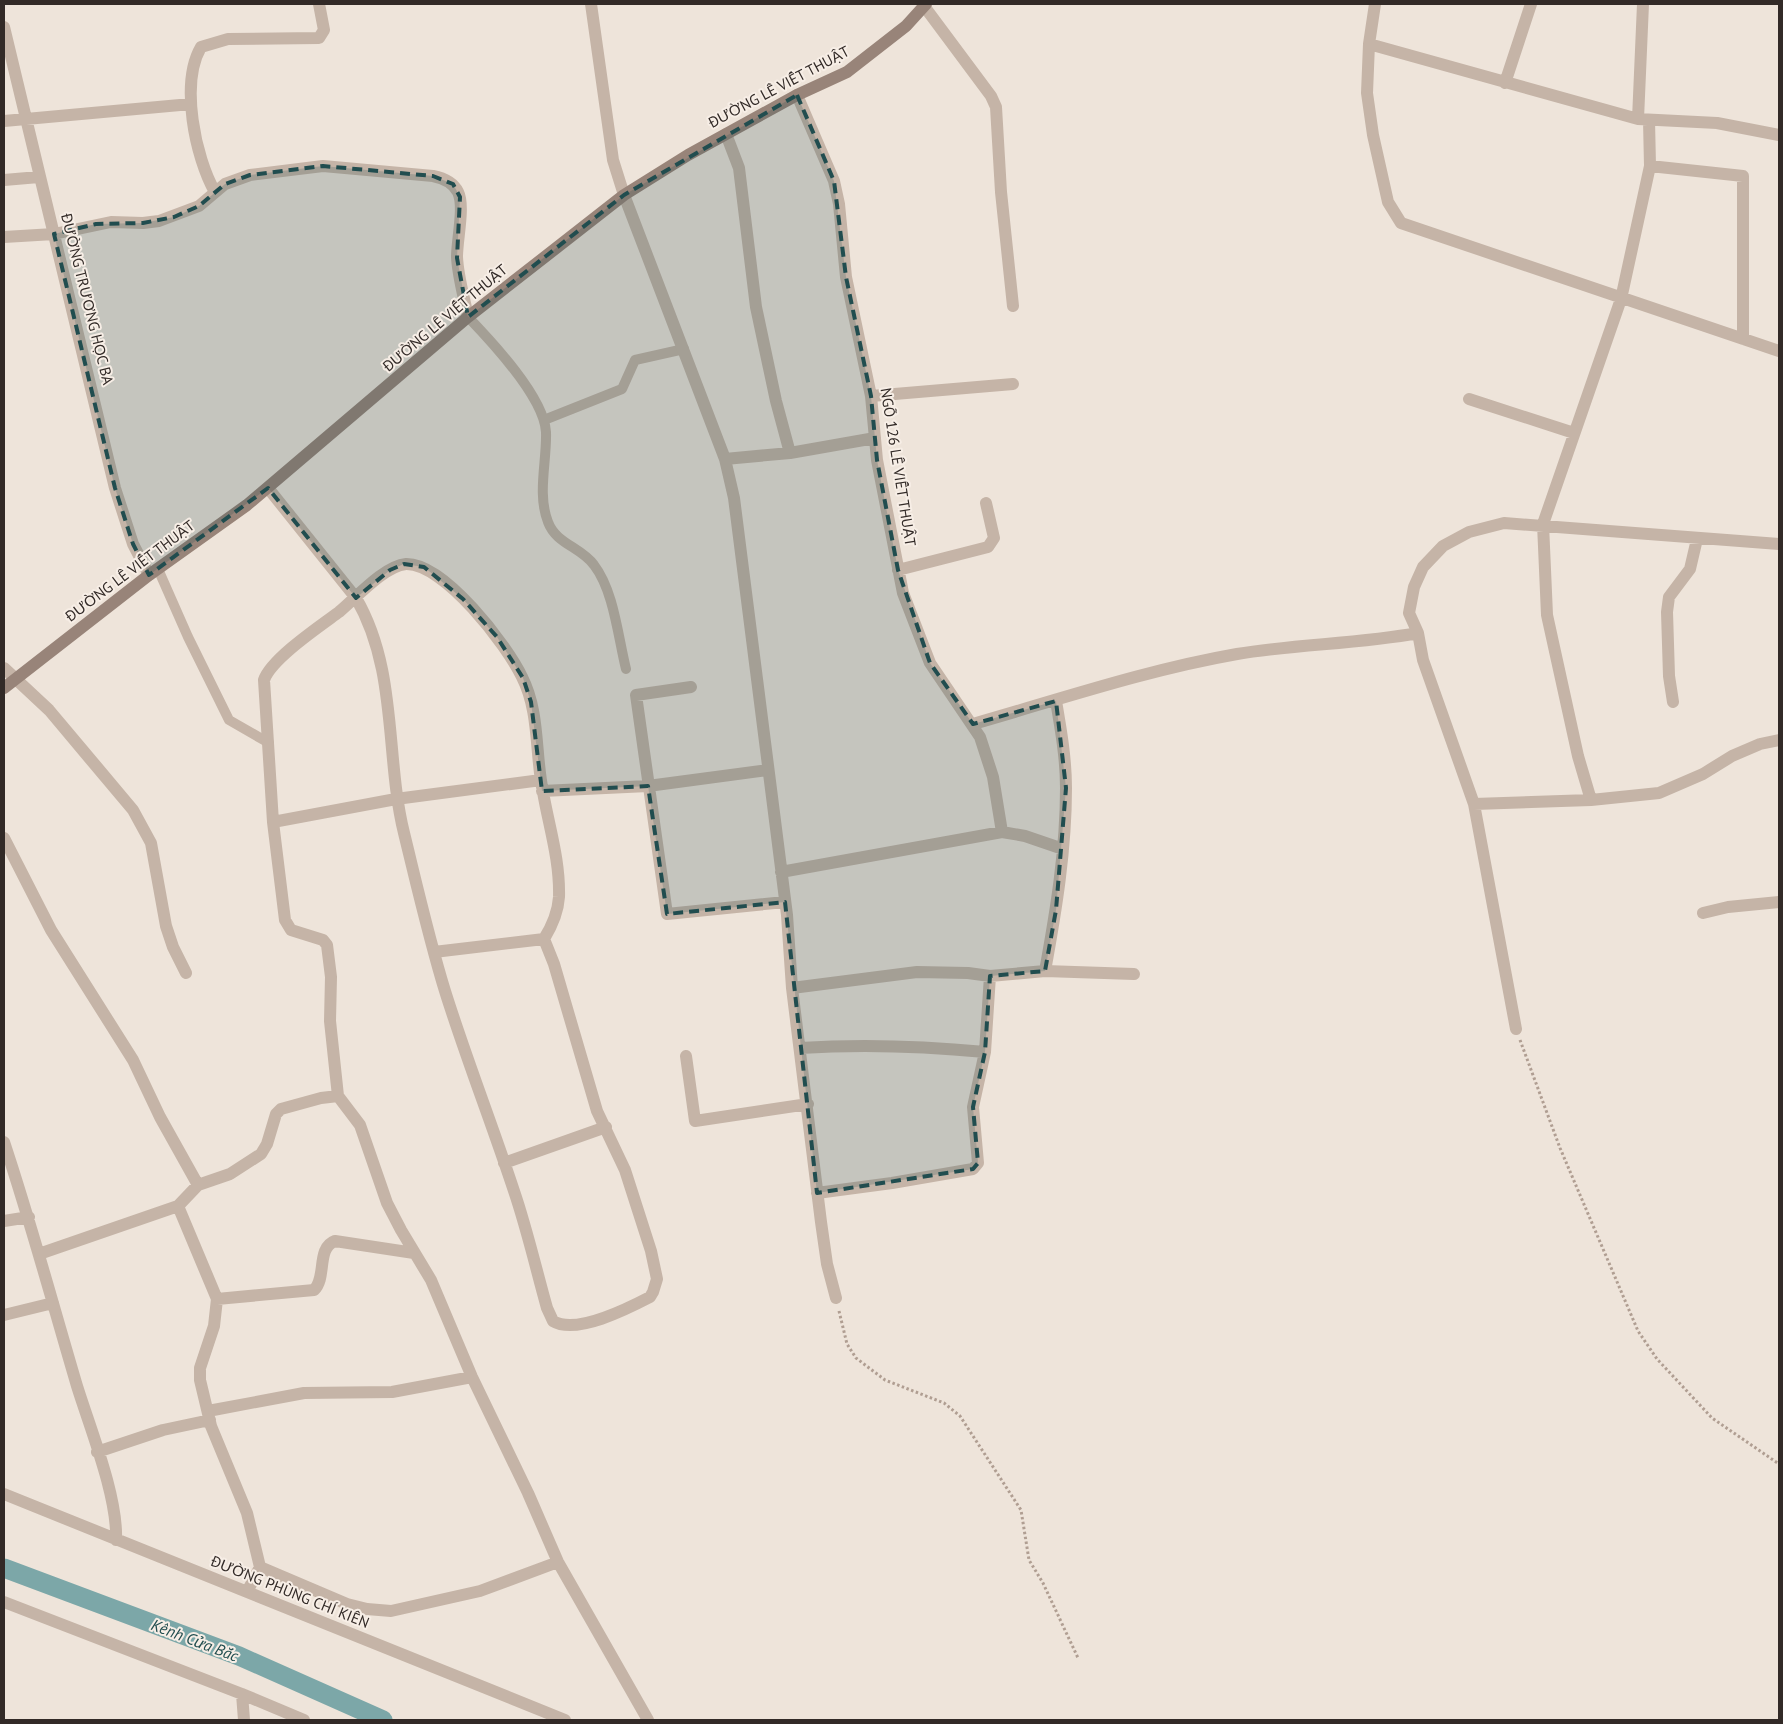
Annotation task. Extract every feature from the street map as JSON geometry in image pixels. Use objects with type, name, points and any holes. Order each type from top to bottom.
[{"type":"main road","name":"ĐƯỜNG LÊ VIẾT THUẬT","points":[[4,688],[154,572],[247,505],[468,317],[624,195],[688,154],[797,95],[847,72],[906,26],[925,5]]},
{"type":"street","points":[[215,192],[208,180],[198,148],[191,104],[194,65],[201,47],[228,39],[319,38],[324,30],[319,4]]},
{"type":"street","points":[[591,4],[613,160],[624,195],[725,459],[734,498],[786,902],[792,988],[808,1104],[826,1264],[836,1298]]},
{"type":"street","points":[[1376,4],[1370,44],[1367,93],[1373,134],[1388,202],[1401,222],[1621,299],[1779,351]]},
{"type":"street","points":[[1505,83],[1530,4]]},
{"type":"street","points":[[1591,800],[1578,756],[1547,615],[1542,524],[1621,299],[1650,166],[1644,119],[1643,4]]},
{"type":"street","points":[[925,5],[996,107],[1001,192],[1014,306]]},
{"type":"street","name":"ĐƯỜNG TRƯƠNG HỌC BA","points":[[4,27],[115,488],[133,544],[154,572]]},
{"type":"street","points":[[1370,44],[1505,83],[1644,119],[1717,123],[1779,135]]},
{"type":"street","name":"NGÕ 126 LÊ VIẾT THUẬT","points":[[797,95],[834,181],[839,204],[846,277],[871,396],[875,438],[903,593],[930,663],[980,737],[993,777],[1002,832]]},
{"type":"street","points":[[4,121],[191,104]]},
{"type":"street","points":[[726,134],[740,168],[756,307],[776,401],[790,453]]},
{"type":"street","points":[[4,237],[54,234],[96,224],[159,221],[199,206],[235,178],[308,167],[346,166],[442,178],[453,184],[460,197],[457,258],[468,317]]},
{"type":"street","points":[[1650,166],[1743,176],[1743,339]]},
{"type":"street","points":[[4,180],[39,177]]},
{"type":"street","points":[[871,396],[1013,384]]},
{"type":"street","points":[[1469,399],[1574,433]]},
{"type":"street","points":[[725,459],[790,453],[875,438]]},
{"type":"street","points":[[268,488],[356,598],[367,618],[382,668],[389,714],[396,799],[434,952],[553,1320],[568,1326],[604,1317],[650,1297],[654,1292],[657,1280],[643,1222],[625,1170],[597,1111],[554,964],[544,939],[555,917],[559,877],[555,843],[542,785],[531,702],[523,678],[497,637],[463,599],[424,567],[404,564],[390,570],[356,598],[268,670],[264,689],[273,822],[287,926],[294,932],[323,940],[327,946],[331,977],[330,1021],[338,1096],[360,1125],[387,1203],[431,1280],[472,1377],[528,1493],[558,1562],[648,1720]]},
{"type":"street","points":[[898,570],[988,547],[994,538],[986,504]]},
{"type":"street","points":[[1516,1029],[1474,804],[1423,660],[1418,633],[1409,614],[1414,587],[1423,567],[1443,546],[1469,532],[1504,523],[1542,524],[1697,539],[1779,544]]},
{"type":"street","points":[[1673,702],[1669,676],[1667,612],[1669,597],[1690,569],[1697,539]]},
{"type":"street","points":[[973,724],[1056,701],[1106,684],[1238,654],[1383,640],[1418,633]]},
{"type":"street","points":[[4,668],[49,710],[133,810],[151,843],[166,926],[173,947],[186,973]]},
{"type":"street","points":[[691,687],[636,695],[666,914],[786,902]]},
{"type":"street","points":[[1045,971],[1056,910],[1063,849],[1066,788],[1064,755],[1056,701]]},
{"type":"street","points":[[1474,804],[1591,800],[1659,793],[1703,774],[1732,756],[1760,744],[1779,740]]},
{"type":"street","points":[[273,822],[396,799],[542,785],[648,786],[768,770]]},
{"type":"street","points":[[781,872],[1002,832],[1025,836],[1063,849]]},
{"type":"street","points":[[4,838],[50,930],[133,1060],[160,1117],[198,1185]]},
{"type":"street","points":[[1703,913],[1728,907],[1779,902]]},
{"type":"street","points":[[434,952],[544,939]]},
{"type":"street","points":[[792,988],[918,972],[942,971],[990,976],[1045,971],[1134,974]]},
{"type":"street","points":[[817,1193],[892,1183],[972,1169],[978,1163],[973,1108],[985,1052],[990,976]]},
{"type":"street","points":[[800,1048],[837,1045],[985,1052]]},
{"type":"street","points":[[686,1056],[695,1121],[808,1104]]},
{"type":"street","points":[[39,1254],[178,1206],[198,1185],[230,1174],[261,1154],[267,1144],[276,1114],[281,1110],[321,1098],[338,1096]]},
{"type":"street","points":[[504,1164],[606,1127]]},
{"type":"street","points":[[4,1142],[29,1217],[114,1512],[116,1540]]},
{"type":"street","points":[[178,1206],[217,1299],[214,1326],[199,1374],[209,1416],[223,1460],[247,1513],[260,1567],[247,1592]]},
{"type":"street","points":[[4,1222],[29,1217]]},
{"type":"street","points":[[217,1299],[314,1290],[320,1282],[326,1250],[328,1246],[336,1241],[414,1253]]},
{"type":"street","points":[[4,1316],[53,1303]]},
{"type":"street","points":[[97,1452],[209,1416],[285,1395],[323,1392],[392,1392],[472,1377]]},
{"type":"street","name":"ĐƯỜNG PHÙNG CHÍ KIÊN","points":[[4,1494],[565,1720]]},
{"type":"street","points":[[260,1567],[347,1604],[366,1610],[391,1611],[480,1591],[558,1562]]},
{"type":"street","points":[[4,1602],[242,1694],[304,1720]]},
{"type":"street","points":[[242,1694],[244,1720]]},
{"type":"lane","points":[[468,317],[508,361],[544,420],[546,439],[544,494],[547,521],[555,536],[593,564],[605,583],[626,669]]},
{"type":"lane","points":[[544,420],[622,389],[635,360],[684,350]]},
{"type":"lane","points":[[154,572],[229,720],[269,743]]},
{"type":"path","points":[[1516,1029],[1560,1148],[1638,1331],[1657,1359],[1712,1418],[1779,1464]]},
{"type":"path","points":[[836,1298],[847,1344],[856,1358],[885,1380],[944,1403],[960,1416],[1021,1510],[1025,1524],[1029,1560],[1043,1583],[1078,1658]]},
{"type":"highlighted area","points":[[797,95],[834,181],[846,277],[871,396],[877,460],[898,570],[930,663],[973,724],[1056,701],[1066,788],[1056,910],[1045,971],[990,976],[985,1052],[973,1107],[978,1163],[973,1169],[817,1193],[785,902],[667,914],[648,786],[542,791],[531,702],[523,678],[497,637],[463,599],[424,567],[404,564],[390,570],[356,598],[268,488],[149,575],[133,544],[115,488],[54,234],[96,224],[143,223],[174,217],[199,206],[225,184],[250,175],[323,166],[433,176],[453,184],[460,197],[457,258],[468,317],[624,195]]},
{"type":"waterway","name":"Kênh Cửa Bắc","points":[[4,1568],[239,1656],[383,1720]]}]
